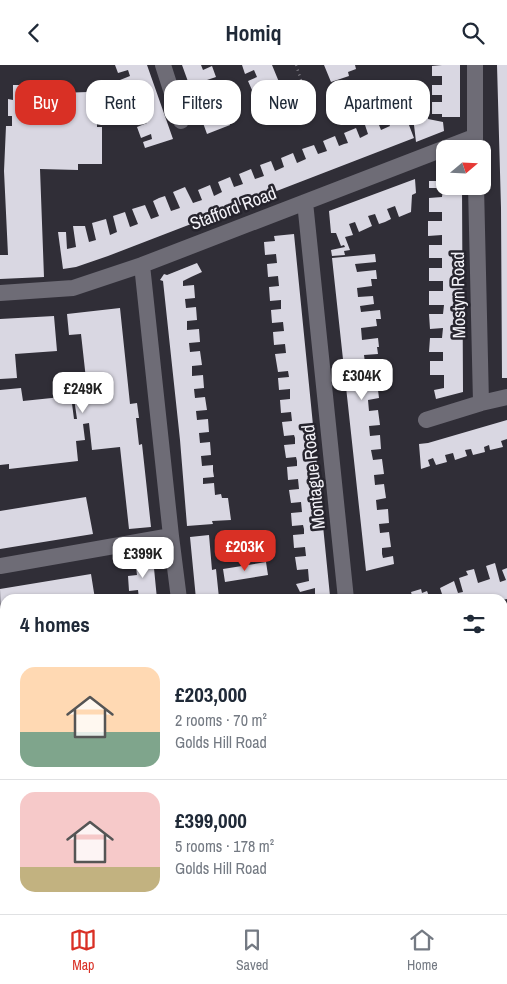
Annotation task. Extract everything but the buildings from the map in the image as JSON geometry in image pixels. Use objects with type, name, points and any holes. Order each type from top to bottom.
[{"type":"street","points":[[163,65],[168,80]]},
{"type":"street","points":[[474,140],[475,65]]},
{"type":"street","name":"Stafford Road","points":[[0,293],[73,288],[142,265],[305,202],[436,156]]},
{"type":"street","name":"Mostyn Road","points":[[476,195],[481,403]]},
{"type":"street","name":"Montague Road","points":[[305,202],[345,594]]},
{"type":"street","points":[[142,265],[178,594]]},
{"type":"street","points":[[426,421],[481,403],[507,397]]},
{"type":"street","points":[[0,566],[171,536]]},
{"type":"path","points":[[296,65],[301,80]]}]
